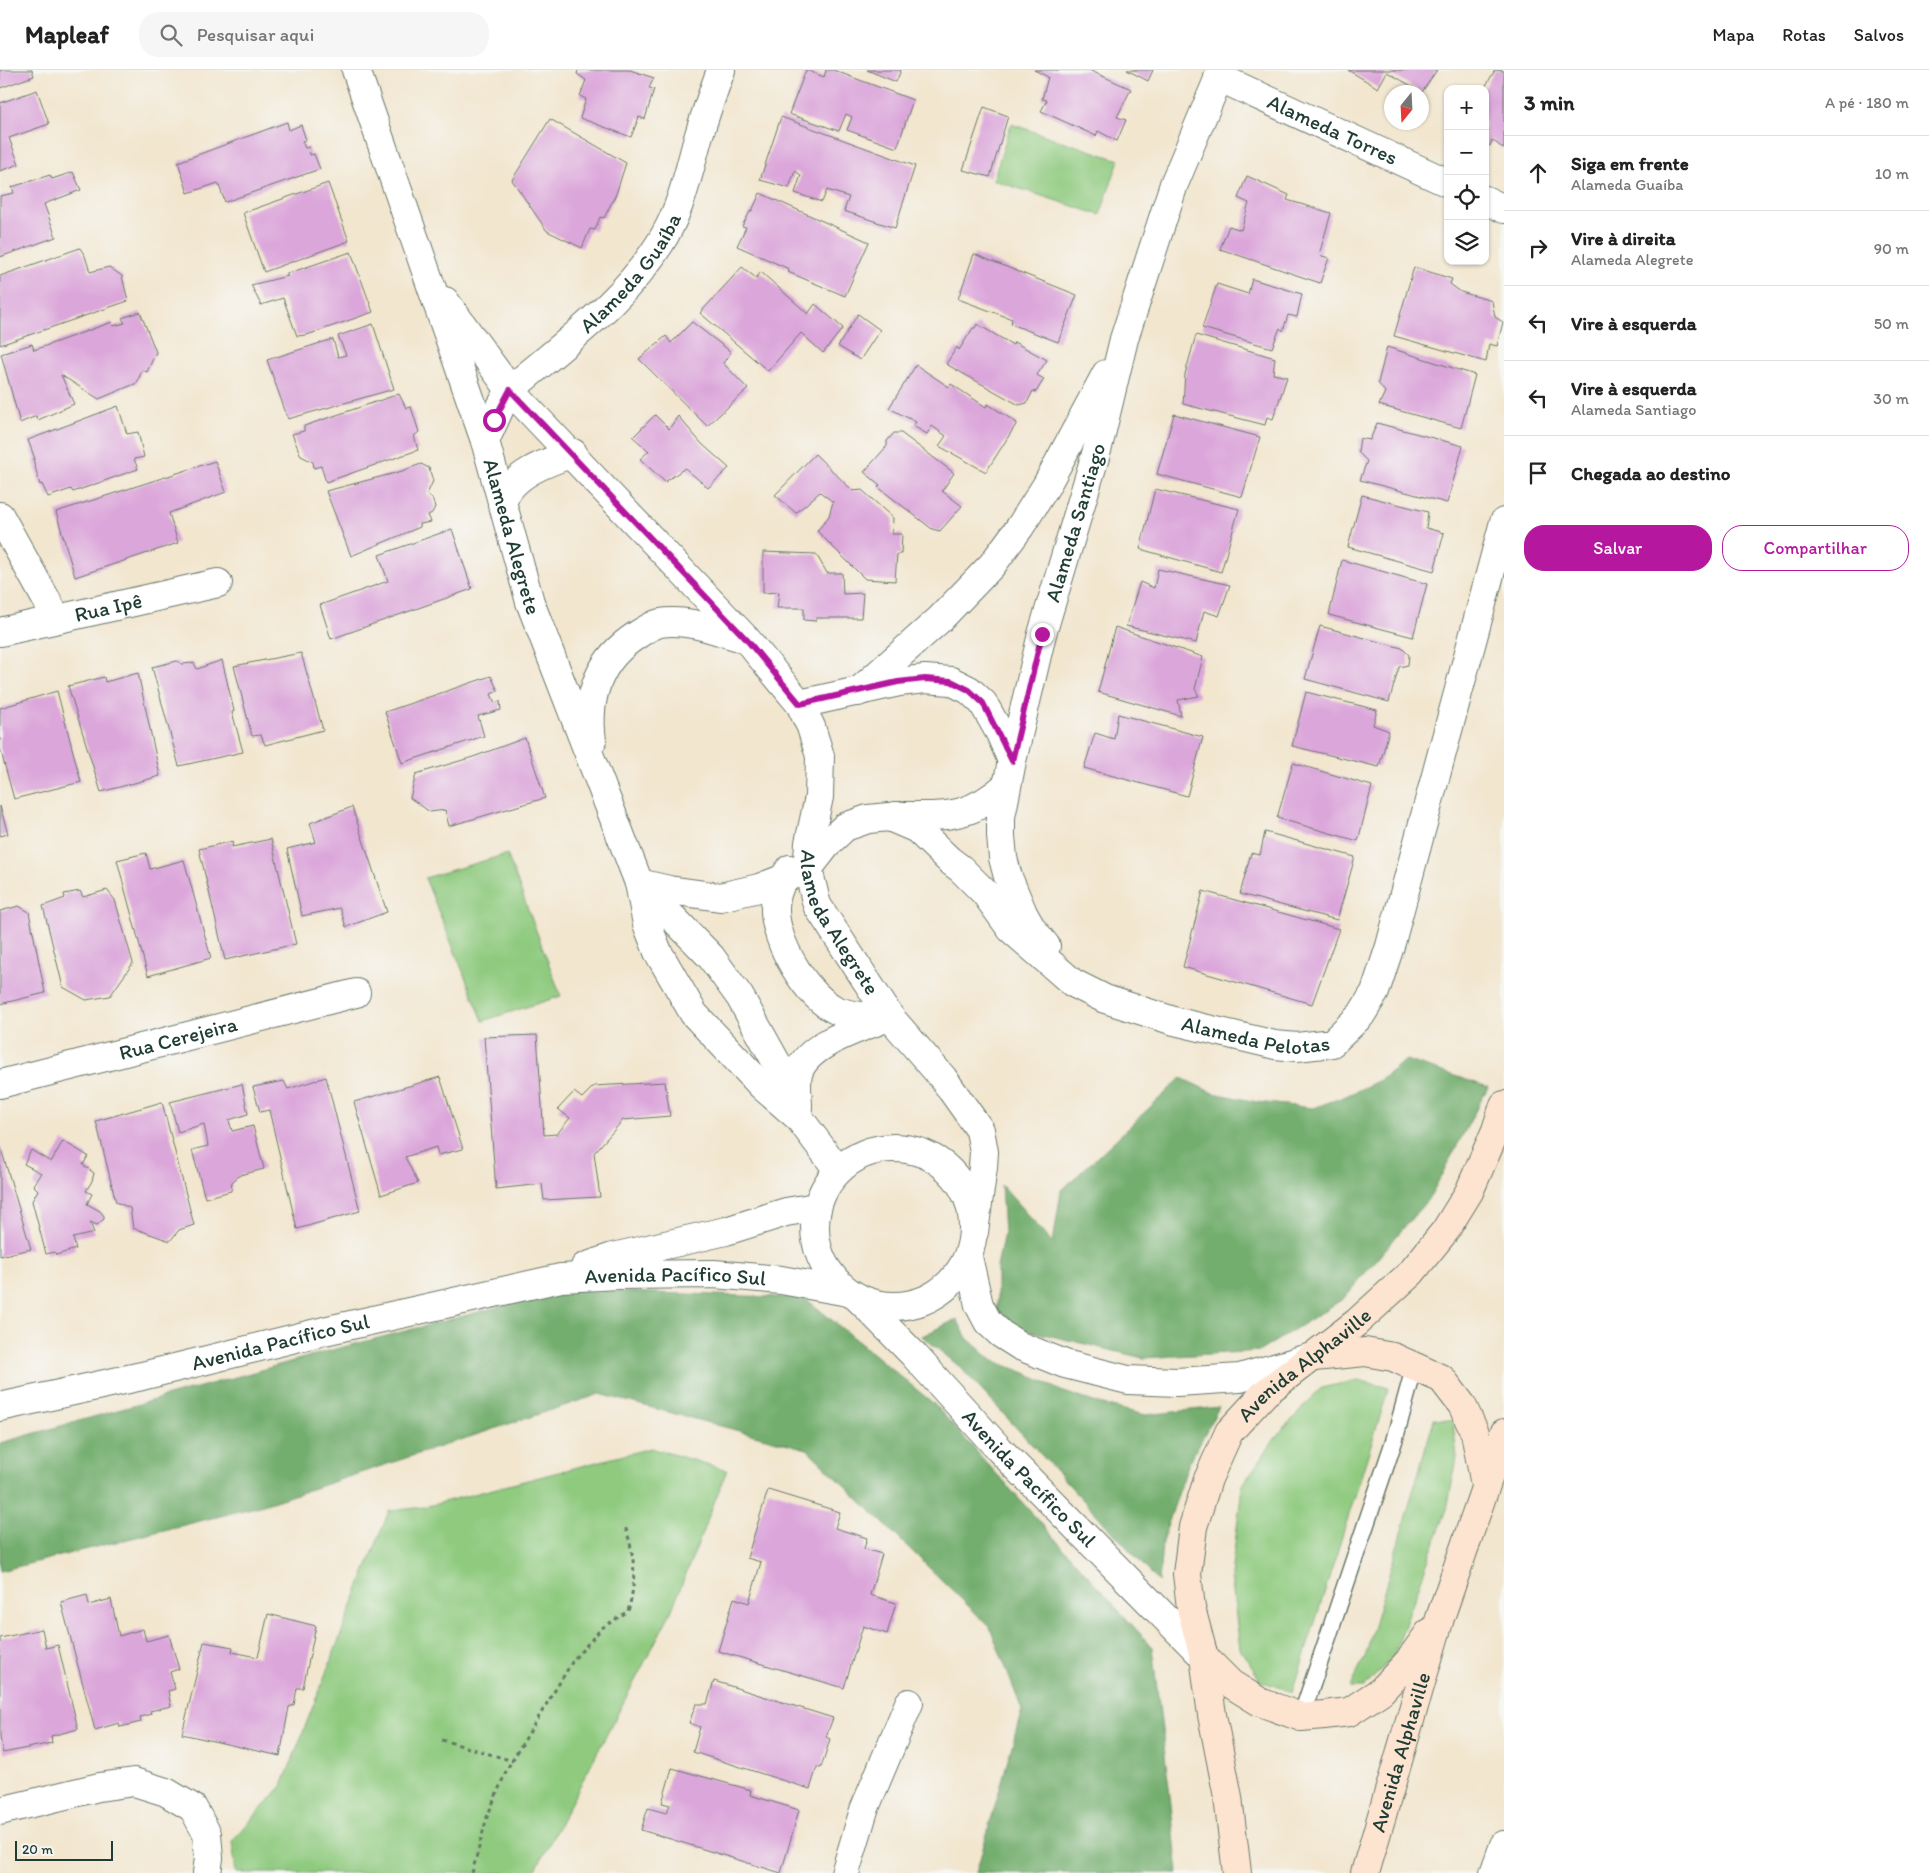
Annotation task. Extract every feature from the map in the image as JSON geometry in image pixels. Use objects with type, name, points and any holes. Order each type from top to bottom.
[{"type":"main road","name":"Avenida Alphaville","points":[[1237,1873],[1228,1797],[1212,1715],[1204,1657],[1191,1608],[1187,1574],[1193,1527],[1208,1479],[1229,1432],[1266,1393],[1356,1323],[1411,1273],[1445,1231],[1469,1192],[1496,1130],[1504,1105]]},
{"type":"main road","points":[[1314,1357],[1365,1352],[1393,1357],[1442,1379],[1462,1405],[1475,1433],[1486,1488]]},
{"type":"main road","name":"Avenida Alphaville","points":[[1365,1873],[1440,1618],[1504,1433]]},
{"type":"main road","points":[[1204,1657],[1231,1684],[1260,1702],[1301,1717],[1349,1712],[1381,1691],[1409,1661],[1440,1618]]},
{"type":"street","name":"Alameda Alegrete","points":[[356,70],[485,441],[530,602],[639,883],[647,924],[658,952],[694,1014],[762,1086],[799,1118],[838,1170]]},
{"type":"street","name":"Alameda Guaíba","points":[[485,441],[510,390],[609,304],[650,258],[665,234],[678,206],[698,137],[722,70]]},
{"type":"street","name":"Alameda Torres","points":[[1220,74],[1444,181]]},
{"type":"street","name":"Alameda Santiago","points":[[1073,983],[1062,972],[1032,929],[1013,893],[1008,877],[1001,836],[1001,817],[1042,634],[1098,447],[1124,339],[1174,184],[1220,74]]},
{"type":"street","points":[[1489,202],[1504,209]]},
{"type":"street","name":"Alameda Alegrete","points":[[428,277],[510,390],[572,453],[747,640],[800,704],[811,727],[820,756],[819,797],[809,856],[817,905],[890,1017],[943,1078],[980,1130],[984,1152],[983,1167],[971,1244]]},
{"type":"street","name":"Alameda Santiago","points":[[858,692],[940,619],[992,565],[1020,527],[1046,486],[1124,339]]},
{"type":"street","points":[[502,504],[504,495],[522,478],[538,467],[572,453]]},
{"type":"street","points":[[0,516],[57,619]]},
{"type":"street","name":"Alameda Pelotas","points":[[889,816],[917,829],[985,894],[1010,929],[1073,983],[1105,999],[1174,1020],[1275,1045],[1297,1047],[1332,1043],[1361,1015],[1375,992],[1390,946],[1504,522]]},
{"type":"street","name":"Rua Ipê","points":[[1,624],[57,619],[218,583]]},
{"type":"street","name":"Alameda Alegrete","points":[[594,765],[590,730],[590,708],[593,690],[603,669],[627,641],[660,624],[668,623],[691,623],[747,640]]},
{"type":"street","points":[[800,704],[898,682],[925,679],[951,681],[969,690],[983,703],[1010,773],[992,799],[979,806],[956,815],[943,817],[889,816],[868,819],[845,827],[829,842],[809,856]]},
{"type":"street","name":"Alameda Alegrete","points":[[639,883],[669,890],[720,897],[752,890],[782,880],[809,856]]},
{"type":"street","points":[[782,880],[775,906],[776,923],[783,946],[800,976],[816,996],[836,1010],[866,1016],[890,1017]]},
{"type":"street","points":[[639,883],[711,957],[740,996],[779,1068],[799,1118]]},
{"type":"street","name":"Rua Cerejeira","points":[[0,1084],[356,993]]},
{"type":"street","points":[[799,1118],[799,1072],[805,1061],[824,1044],[890,1017]]},
{"type":"street","points":[[971,1244],[954,1279],[934,1295],[909,1305],[883,1305],[853,1294],[836,1282],[821,1259],[814,1233],[816,1207],[827,1183],[838,1170],[868,1151],[894,1147],[920,1151],[943,1164],[960,1182],[971,1206],[971,1244],[979,1305],[988,1322],[1001,1334],[1020,1346],[1065,1364],[1128,1380],[1177,1382],[1240,1378],[1314,1357]]},
{"type":"street","name":"Avenida Pacífico Sul","points":[[561,1278],[588,1265],[613,1257],[726,1231],[786,1212],[816,1207]]},
{"type":"street","name":"Avenida Pacífico Sul","points":[[0,1407],[142,1376],[324,1331],[561,1278],[618,1275],[714,1274],[781,1280],[853,1294],[919,1360],[1000,1450],[1204,1657]]},
{"type":"street","points":[[845,1873],[864,1810],[909,1703]]},
{"type":"street","points":[[0,1811],[99,1787],[134,1782],[166,1792],[193,1808],[207,1834],[209,1858],[207,1873]]},
{"type":"street","points":[[1494,1873],[1504,1844]]},
{"type":"lane","points":[[1301,1717],[1394,1441],[1414,1366]]},
{"type":"path","points":[[472,1873],[486,1817],[507,1769],[574,1659],[602,1628],[628,1611],[633,1593],[633,1550],[625,1526]]},
{"type":"path","points":[[442,1740],[513,1761]]},
{"type":"green space","points":[[1011,124],[1119,160],[1100,215],[993,180]]},
{"type":"green space","points":[[507,854],[561,996],[483,1021],[425,878]]},
{"type":"green space","points":[[1406,1060],[1488,1087],[1430,1197],[1343,1299],[1260,1351],[1143,1358],[1018,1328],[997,1309],[997,1267],[1004,1233],[1001,1185],[1053,1243],[1061,1191],[1181,1078],[1213,1093],[1257,1102],[1313,1108],[1346,1096],[1380,1080]]},
{"type":"green space","points":[[564,1290],[805,1298],[933,1403],[1152,1647],[1178,1873],[976,1873],[1022,1710],[990,1627],[807,1449],[600,1394],[260,1506],[0,1571],[0,1443],[336,1349]]},
{"type":"green space","points":[[957,1319],[967,1338],[992,1360],[1028,1374],[1061,1391],[1103,1405],[1146,1415],[1219,1407],[1188,1465],[1162,1542],[1159,1582],[960,1367],[922,1336]]},
{"type":"green space","points":[[1358,1380],[1389,1388],[1293,1692],[1261,1681],[1240,1649],[1231,1576],[1242,1486],[1276,1437],[1321,1388]]},
{"type":"green space","points":[[1434,1419],[1453,1421],[1457,1458],[1447,1509],[1394,1655],[1364,1688],[1350,1688],[1365,1657]]},
{"type":"green space","points":[[651,1448],[727,1470],[671,1612],[534,1873],[236,1873],[232,1841],[282,1786],[389,1511],[424,1507]]},
{"type":"building","points":[[0,70],[32,70],[34,76],[0,88]]},
{"type":"building","points":[[578,70],[630,70],[654,78],[649,88],[654,89],[645,119],[639,117],[631,137],[580,118],[586,99],[580,96],[586,80],[577,74]]},
{"type":"building","points":[[806,70],[824,77],[826,70],[833,70],[913,100],[897,148],[847,130],[852,117],[846,114],[839,131],[789,114]]},
{"type":"building","points":[[867,70],[901,70],[896,82]]},
{"type":"building","points":[[1034,70],[1089,70],[1131,89],[1117,117],[1126,120],[1117,141],[1098,131],[1096,136],[1041,111],[1047,100],[1042,99],[1048,77]]},
{"type":"building","points":[[1127,70],[1153,70],[1148,81]]},
{"type":"building","points":[[1348,70],[1437,70],[1427,85],[1410,85],[1387,72],[1378,88]]},
{"type":"building","points":[[1495,70],[1504,71],[1504,149],[1492,140],[1489,145],[1489,85],[1486,85]]},
{"type":"building","points":[[37,90],[49,124],[9,138],[19,164],[0,171],[0,103]]},
{"type":"building","points":[[984,107],[1008,116],[990,177],[963,170]]},
{"type":"building","points":[[781,117],[915,166],[895,228],[844,211],[849,197],[827,190],[822,202],[795,193],[801,175],[795,171],[789,188],[760,180]]},
{"type":"building","points":[[550,119],[626,163],[616,194],[604,218],[600,217],[595,230],[590,229],[582,248],[547,231],[512,180]]},
{"type":"building","points":[[287,122],[289,130],[301,125],[306,140],[302,141],[305,148],[309,147],[310,155],[314,154],[320,169],[225,202],[218,183],[188,193],[178,162]]},
{"type":"building","points":[[73,172],[81,190],[44,204],[56,237],[0,257],[0,196],[14,193],[12,187],[50,175],[52,179]]},
{"type":"building","points":[[1247,176],[1289,195],[1287,200],[1331,213],[1319,255],[1329,258],[1320,283],[1220,249],[1229,226],[1241,230],[1249,203],[1238,198]]},
{"type":"building","points":[[328,183],[349,241],[264,272],[243,213]]},
{"type":"building","points":[[760,193],[869,242],[845,296],[788,272],[789,269],[737,246],[746,227],[742,226],[752,211]]},
{"type":"building","points":[[80,248],[85,256],[90,272],[109,267],[122,276],[128,301],[0,345],[0,276]]},
{"type":"building","points":[[351,252],[373,312],[307,335],[297,336],[283,298],[261,305],[251,285],[288,276],[286,274]]},
{"type":"building","points":[[974,254],[1077,295],[1058,342],[1011,324],[1012,319],[958,299]]},
{"type":"building","points":[[742,267],[756,278],[761,272],[808,314],[815,304],[843,328],[823,353],[801,333],[768,371],[700,313]]},
{"type":"building","points":[[1414,267],[1452,279],[1450,284],[1461,292],[1492,301],[1495,317],[1503,322],[1497,346],[1489,344],[1486,362],[1394,336]]},
{"type":"building","points":[[1252,279],[1302,294],[1297,317],[1288,315],[1283,331],[1280,328],[1272,348],[1202,328],[1217,284],[1248,294]]},
{"type":"building","points":[[140,312],[156,352],[147,372],[142,370],[137,383],[99,399],[61,375],[74,404],[38,420],[36,416],[20,423],[1,354],[32,344],[34,350],[112,322],[113,326],[125,323],[122,318]]},
{"type":"building","points":[[858,314],[880,330],[860,360],[838,346]]},
{"type":"building","points":[[692,322],[731,352],[723,363],[748,389],[707,426],[639,359],[666,336],[671,343]]},
{"type":"building","points":[[373,324],[394,389],[288,419],[267,360],[333,339],[338,357],[346,355],[338,336]]},
{"type":"building","points":[[977,324],[1013,345],[1014,342],[1047,360],[1037,375],[1044,379],[1036,392],[1033,391],[1027,403],[1019,405],[946,364],[957,347],[959,350]]},
{"type":"building","points":[[1196,335],[1275,358],[1273,374],[1287,377],[1273,419],[1267,417],[1265,425],[1183,404],[1185,374]]},
{"type":"building","points":[[1387,347],[1475,375],[1461,428],[1379,405],[1385,392],[1378,383]]},
{"type":"building","points":[[916,365],[949,387],[951,384],[986,407],[988,404],[1017,423],[986,472],[939,446],[946,436],[932,426],[927,434],[913,426],[916,422],[889,408]]},
{"type":"building","points":[[399,394],[406,408],[411,407],[419,432],[414,436],[418,450],[326,482],[321,466],[314,468],[313,462],[301,456],[292,434],[304,431],[304,426]]},
{"type":"building","points":[[118,406],[127,434],[138,432],[144,457],[134,459],[138,469],[73,492],[71,489],[48,497],[42,484],[40,485],[33,459],[35,459],[28,440]]},
{"type":"building","points":[[1174,414],[1260,437],[1242,497],[1157,474]]},
{"type":"building","points":[[655,415],[669,429],[678,416],[702,444],[729,468],[708,488],[685,468],[665,482],[640,459],[649,451],[633,437]]},
{"type":"building","points":[[1377,423],[1463,446],[1447,503],[1360,480],[1367,461],[1358,452],[1360,438],[1370,440]]},
{"type":"building","points":[[894,433],[901,433],[954,473],[942,491],[962,506],[940,531],[932,529],[878,487],[880,485],[864,472],[887,446],[887,441]]},
{"type":"building","points":[[815,454],[853,491],[862,490],[893,518],[892,534],[902,534],[901,554],[897,554],[895,581],[865,579],[817,531],[829,516],[833,502],[820,492],[796,513],[775,495]]},
{"type":"building","points":[[215,461],[226,492],[169,513],[178,543],[75,577],[56,512]]},
{"type":"building","points":[[421,464],[429,468],[433,481],[427,494],[432,498],[435,507],[432,513],[428,515],[431,522],[420,524],[420,527],[351,556],[326,491],[399,472]]},
{"type":"building","points":[[1155,489],[1239,509],[1221,572],[1140,549]]},
{"type":"building","points":[[1362,495],[1428,512],[1426,528],[1444,533],[1434,571],[1348,547]]},
{"type":"building","points":[[452,529],[472,589],[331,639],[320,605],[388,581],[379,555]]},
{"type":"building","points":[[763,552],[816,554],[827,573],[842,573],[843,594],[863,593],[861,618],[816,618],[816,621],[804,620],[804,608],[777,608],[779,592],[763,593]]},
{"type":"building","points":[[1342,560],[1427,584],[1413,637],[1329,615]]},
{"type":"building","points":[[1158,569],[1230,585],[1219,616],[1204,611],[1196,643],[1126,626],[1140,582],[1154,588]]},
{"type":"building","points":[[1320,626],[1402,648],[1409,655],[1408,665],[1399,667],[1389,702],[1305,679]]},
{"type":"building","points":[[1115,627],[1203,657],[1195,689],[1199,696],[1178,700],[1181,716],[1098,692]]},
{"type":"building","points":[[301,653],[323,730],[265,745],[261,735],[252,736],[234,666]]},
{"type":"building","points":[[222,660],[234,711],[232,712],[243,752],[179,766],[152,667],[177,661],[182,664],[194,663],[197,669]]},
{"type":"building","points":[[138,673],[160,776],[101,792],[68,686],[104,677],[105,682]]},
{"type":"building","points":[[491,676],[498,691],[491,694],[495,703],[500,701],[501,710],[478,716],[484,736],[402,763],[385,712]]},
{"type":"building","points":[[57,691],[81,782],[14,799],[0,748],[0,708]]},
{"type":"building","points":[[1306,692],[1377,710],[1373,725],[1389,731],[1379,767],[1292,746]]},
{"type":"building","points":[[1118,714],[1203,737],[1187,796],[1084,768],[1095,733],[1114,739]]},
{"type":"building","points":[[525,738],[545,798],[449,826],[445,810],[430,812],[410,798],[416,774],[473,757]]},
{"type":"building","points":[[1293,763],[1372,786],[1358,841],[1277,818]]},
{"type":"building","points":[[0,806],[8,834],[0,836]]},
{"type":"building","points":[[352,807],[387,912],[346,927],[340,908],[302,916],[287,849],[316,842],[310,823]]},
{"type":"building","points":[[1265,832],[1355,857],[1337,920],[1240,894],[1251,853],[1260,855]]},
{"type":"building","points":[[271,839],[296,944],[225,960],[199,849],[233,841],[232,847]]},
{"type":"building","points":[[146,853],[150,869],[184,860],[211,958],[148,976],[117,860]]},
{"type":"building","points":[[107,890],[115,900],[133,963],[110,996],[86,1000],[63,987],[43,906],[65,898],[64,894],[80,891],[83,897]]},
{"type":"building","points":[[1203,891],[1339,929],[1312,1004],[1183,967]]},
{"type":"building","points":[[19,906],[29,912],[45,993],[0,1004],[0,911]]},
{"type":"building","points":[[537,1035],[544,1135],[557,1134],[570,1118],[558,1109],[574,1092],[582,1098],[594,1086],[665,1082],[670,1116],[623,1120],[594,1153],[600,1197],[544,1200],[542,1184],[496,1189],[484,1037]]},
{"type":"building","points":[[326,1077],[360,1211],[297,1229],[269,1110],[260,1112],[253,1087],[284,1081],[288,1089]]},
{"type":"building","points":[[440,1077],[463,1149],[438,1155],[436,1147],[405,1157],[418,1183],[381,1195],[354,1102]]},
{"type":"building","points":[[242,1084],[248,1114],[229,1120],[232,1131],[253,1126],[264,1169],[240,1175],[232,1182],[231,1191],[205,1198],[192,1150],[208,1146],[204,1124],[178,1132],[170,1102]]},
{"type":"building","points":[[162,1102],[194,1225],[179,1230],[170,1241],[133,1228],[130,1208],[116,1202],[96,1121]]},
{"type":"building","points":[[63,1141],[88,1156],[83,1165],[94,1173],[86,1191],[92,1194],[87,1204],[100,1211],[104,1219],[97,1225],[90,1222],[94,1233],[73,1238],[76,1249],[56,1255],[55,1252],[46,1254],[32,1201],[38,1190],[33,1185],[41,1173],[24,1164],[31,1150],[51,1162]]},
{"type":"building","points":[[0,1145],[31,1249],[0,1256]]},
{"type":"building","points":[[768,1490],[840,1512],[835,1528],[867,1538],[864,1549],[882,1554],[870,1595],[896,1603],[887,1634],[863,1626],[844,1688],[718,1651],[734,1598],[749,1603],[761,1562],[747,1558]]},
{"type":"building","points":[[87,1595],[89,1605],[111,1599],[119,1636],[143,1629],[146,1641],[169,1635],[179,1669],[170,1672],[175,1689],[168,1691],[171,1706],[150,1711],[151,1714],[140,1717],[141,1722],[120,1727],[119,1723],[95,1730],[61,1602]]},
{"type":"building","points":[[268,1614],[316,1626],[303,1688],[297,1688],[294,1705],[289,1707],[280,1756],[182,1734],[204,1642],[233,1647],[232,1652],[258,1657]]},
{"type":"building","points":[[42,1629],[46,1648],[58,1645],[78,1729],[51,1736],[52,1743],[3,1753],[0,1738],[0,1638]]},
{"type":"building","points":[[714,1681],[833,1718],[826,1737],[830,1739],[821,1768],[817,1767],[810,1789],[693,1752],[700,1727],[689,1723],[696,1704],[707,1704]]},
{"type":"building","points":[[672,1768],[751,1790],[750,1795],[799,1810],[781,1873],[641,1830],[648,1808],[666,1813],[670,1805],[662,1803]]},
{"type":"route","points":[[494,420],[510,390],[572,453],[747,640],[800,704],[898,682],[925,679],[951,681],[969,690],[983,703],[1000,733],[1012,761],[1042,634]]}]
